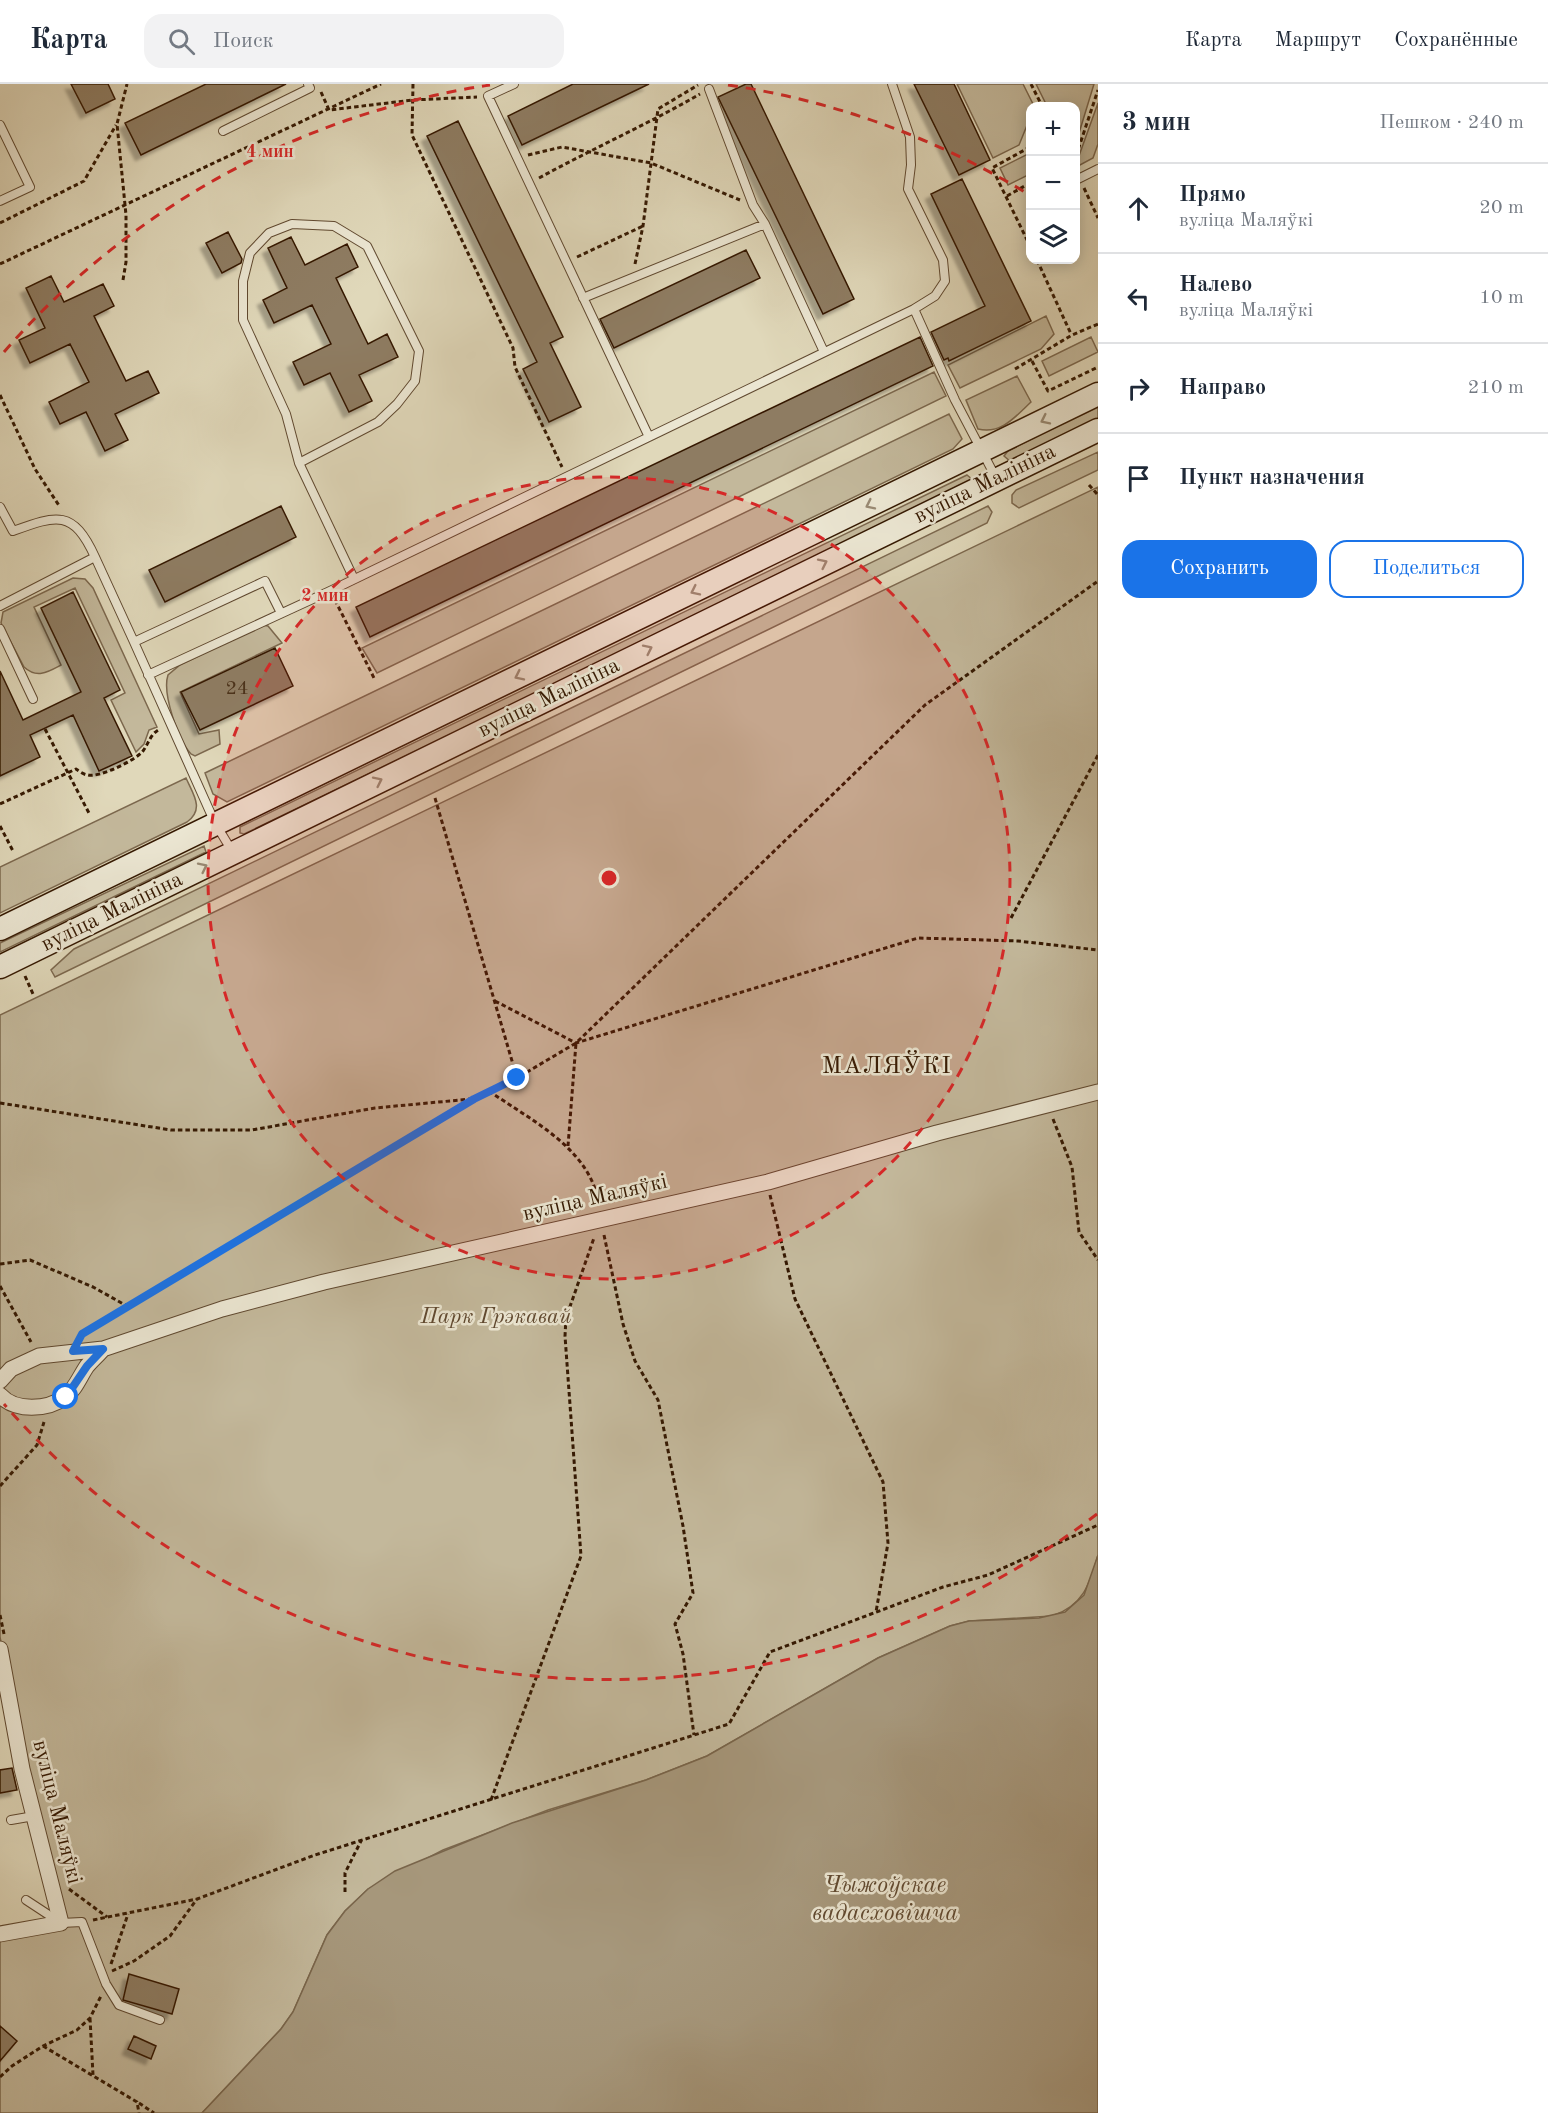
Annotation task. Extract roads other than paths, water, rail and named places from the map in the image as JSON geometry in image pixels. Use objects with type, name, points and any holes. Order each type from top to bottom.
[{"type":"main road","name":"вуліца Малініна","points":[[0,929],[1098,394]]},
{"type":"main road","name":"вуліца Малініна","points":[[0,967],[1098,430]]},
{"type":"street","name":"вуліца Маляўкі","points":[[0,1380],[10,1369],[39,1356],[103,1349],[222,1309],[334,1279],[768,1182],[1047,1104],[1098,1092]]},
{"type":"street","points":[[0,1395],[16,1406],[31,1407],[50,1404],[66,1397],[87,1366],[103,1349]]},
{"type":"street","name":"вуліца Маляўкі","points":[[0,1649],[34,1816],[61,1923]]},
{"type":"street","points":[[0,1934],[61,1923]]},
{"type":"lane","points":[[223,131],[310,88],[308,84]]},
{"type":"lane","points":[[514,84],[488,96],[649,437]]},
{"type":"lane","points":[[148,675],[330,591],[914,309],[935,296],[945,281],[943,260],[908,189],[911,165],[910,137],[892,84]]},
{"type":"lane","points":[[709,89],[753,205],[765,224],[824,352]]},
{"type":"lane","points":[[0,125],[30,187],[0,201]]},
{"type":"lane","points":[[1080,178],[1098,169]]},
{"type":"lane","points":[[299,464],[378,422],[397,404],[415,381],[418,361],[419,351],[367,246],[334,226],[292,224],[269,233],[250,253],[243,281],[243,320],[286,414],[299,464],[354,579]]},
{"type":"lane","points":[[583,298],[765,224]]},
{"type":"lane","points":[[914,309],[955,400],[996,478]]},
{"type":"lane","points":[[0,507],[13,531],[50,518],[69,522],[85,534],[215,824],[234,852]]},
{"type":"lane","points":[[0,606],[95,557]]},
{"type":"lane","points":[[134,642],[266,581],[281,613]]},
{"type":"lane","points":[[0,629],[33,699]]},
{"type":"lane","points":[[10,1820],[34,1816]]},
{"type":"lane","points":[[26,1900],[61,1923],[82,1922],[106,1984],[119,2005],[160,2020]]},
{"type":"water","name":"Чыжоўскае вадасховішча","points":[[1098,1555],[1098,2113],[202,2113],[281,2029],[293,2012],[327,1935],[345,1911],[368,1889],[395,1871],[512,1823],[646,1780],[707,1756],[878,1658],[950,1626],[969,1621],[1039,1618],[1065,1612],[1084,1595]]},
{"type":"district","name":"МАЛЯЎКІ","points":[[887,1067]]},
{"type":"park label","name":"Парк Грэкавай","points":[[496,1317]]}]
